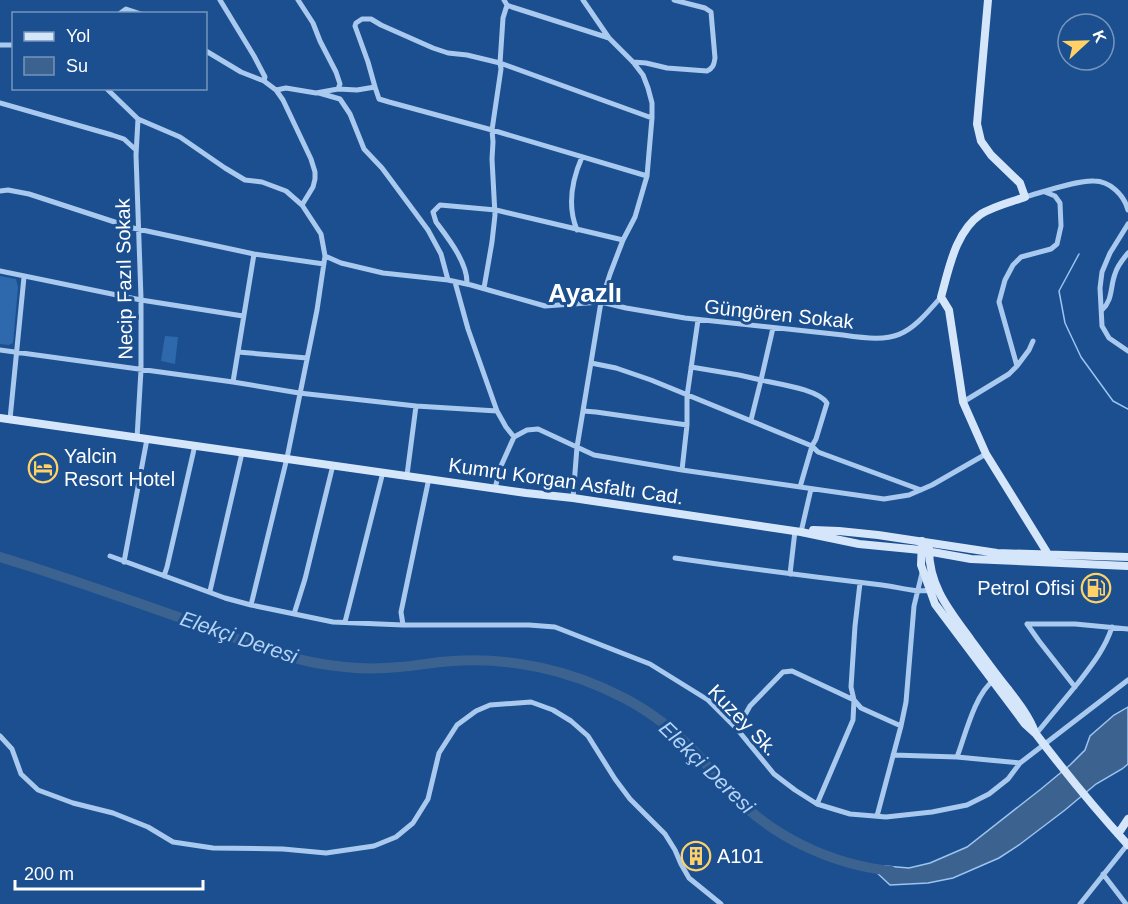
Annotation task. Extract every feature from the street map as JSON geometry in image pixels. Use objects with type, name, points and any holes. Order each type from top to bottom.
[{"type":"main road","points":[[988,0],[977,124],[981,141],[991,155],[1020,183],[1025,196],[982,213],[970,223],[961,236],[951,261],[941,297],[949,310],[963,402],[986,454],[1048,554]]},
{"type":"main road","name":"Kumru Korgan Asfaltı Cad.","points":[[0,418],[573,498],[881,547],[925,546],[971,559],[1128,566]]},
{"type":"main road","points":[[925,546],[997,553],[1128,557]]},
{"type":"main road","points":[[925,546],[921,565],[933,590]]},
{"type":"main road","points":[[925,546],[933,573],[935,604],[1016,706],[1032,722],[1036,734]]},
{"type":"main road","points":[[1016,706],[1025,724],[1036,734],[1105,821],[1122,834],[1127,845]]},
{"type":"main road","points":[[1122,834],[1128,819]]},
{"type":"street","points":[[220,0],[254,56],[265,77],[264,81]]},
{"type":"street","points":[[298,0],[314,23],[336,72],[338,89]]},
{"type":"street","points":[[573,498],[577,447],[601,302],[623,240],[635,217],[647,176],[652,118],[652,104],[643,75],[609,38],[583,0]]},
{"type":"street","points":[[633,62],[667,68],[707,71],[714,66],[711,12],[705,8],[674,0]]},
{"type":"street","points":[[484,288],[496,210],[492,130],[501,69],[505,2],[579,30],[609,38]]},
{"type":"street","points":[[647,176],[379,99],[355,26],[362,19],[371,19],[433,48],[500,63],[652,118]]},
{"type":"street","points":[[207,52],[241,72],[264,81],[276,90],[283,100],[312,159],[315,172],[313,187],[302,205]]},
{"type":"street","points":[[316,93],[375,87]]},
{"type":"street","points":[[276,90],[286,88],[340,99],[350,114],[364,149],[382,168],[428,230],[441,254],[497,411],[514,437]]},
{"type":"street","points":[[108,90],[138,119],[180,137],[245,180],[262,182],[286,191],[302,205],[321,234],[325,256],[317,310],[287,458],[251,605]]},
{"type":"street","points":[[0,103],[112,135],[123,139],[136,150]]},
{"type":"street","name":"Necip Fazıl Sokak","points":[[137,438],[141,370],[136,150],[138,119]]},
{"type":"street","points":[[577,230],[570,203],[582,157]]},
{"type":"street","points":[[1025,196],[1095,181],[1114,189],[1128,205]]},
{"type":"street","points":[[0,191],[8,190],[29,195],[134,228],[254,254],[324,264]]},
{"type":"street","points":[[1017,366],[999,302],[1005,280],[1021,257],[1051,249],[1057,244],[1061,226],[1060,203],[1047,191]]},
{"type":"street","points":[[467,284],[467,277],[459,255],[435,222],[433,212],[440,205],[496,210],[623,240]]},
{"type":"street","points":[[1128,224],[1110,253],[1102,272],[1100,288],[1102,326],[1109,338],[1128,351]]},
{"type":"street","points":[[1102,310],[1109,301],[1114,274],[1128,253]]},
{"type":"street","points":[[233,382],[254,254]]},
{"type":"street","name":"Güngören Sokak","points":[[325,256],[341,263],[383,273],[467,284],[545,306],[601,302],[698,320],[869,339],[887,338],[903,333],[919,322],[941,297]]},
{"type":"street","points":[[0,271],[141,300],[243,316]]},
{"type":"street","points":[[10,419],[24,277]]},
{"type":"street","points":[[682,470],[687,425],[687,396],[698,320]]},
{"type":"street","points":[[751,420],[773,328]]},
{"type":"street","points":[[963,402],[1009,374],[1029,350],[1033,341]]},
{"type":"street","points":[[0,350],[300,393],[416,406],[497,411]]},
{"type":"street","points":[[238,352],[307,358]]},
{"type":"street","points":[[591,363],[616,368],[671,388],[812,446],[818,452],[921,490]]},
{"type":"street","points":[[691,367],[799,389],[826,400],[827,403],[800,487]]},
{"type":"street","points":[[407,475],[416,406]]},
{"type":"street","points":[[583,411],[687,425]]},
{"type":"street","points":[[495,488],[501,466],[514,437],[527,430],[538,429],[594,455],[884,499],[909,495],[921,490],[986,454]]},
{"type":"street","points":[[124,562],[147,439]]},
{"type":"street","points":[[164,576],[195,445]]},
{"type":"street","points":[[210,591],[242,453]]},
{"type":"street","points":[[294,614],[333,465]]},
{"type":"street","points":[[345,622],[383,472]]},
{"type":"street","points":[[403,625],[401,612],[429,478]]},
{"type":"street","points":[[790,574],[798,532],[811,489]]},
{"type":"street","name":"Kuzey Sk.","points":[[110,556],[225,598],[333,622],[555,627],[650,664],[708,700],[737,729],[774,774],[795,790],[817,804],[864,816],[886,817],[932,812],[967,805],[989,794],[1008,779],[1020,763],[1046,747],[1128,680]]},
{"type":"street","points":[[675,558],[917,591],[933,590]]},
{"type":"street","points":[[877,816],[906,702],[914,606],[923,571]]},
{"type":"street","points":[[817,804],[853,720],[854,700],[851,687],[860,583]]},
{"type":"street","points":[[1074,687],[1027,624],[1075,624],[1128,628]]},
{"type":"street","points":[[1036,734],[1096,660],[1112,627]]},
{"type":"street","points":[[737,729],[750,706],[783,672],[792,671],[854,700],[861,708],[901,726]]},
{"type":"street","points":[[957,757],[979,696],[995,678]]},
{"type":"street","points":[[0,736],[12,749],[21,774],[38,790],[73,803],[113,813],[148,827],[173,842],[213,848],[283,849],[326,853],[374,846],[396,837],[413,823],[428,799],[439,753],[458,725],[476,711],[490,705],[531,702],[553,710],[571,721],[588,736],[630,799],[665,834],[689,878],[721,904]]},
{"type":"street","points":[[893,755],[957,757],[1020,763]]},
{"type":"street","points":[[1080,904],[1127,845]]},
{"type":"street","points":[[1103,874],[1126,904]]},
{"type":"shaded area","points":[[0,276],[16,279],[18,287],[13,343],[9,345],[0,344]]},
{"type":"shaded area","points":[[165,336],[178,337],[175,364],[161,361]]},
{"type":"water","points":[[1128,707],[1128,764],[1096,784],[1065,810],[999,858],[953,878],[928,883],[890,885],[875,871],[885,866],[909,868],[930,863],[967,847],[1070,765],[1085,750],[1090,736],[1114,715]]},
{"type":"waterway","points":[[1079,254],[1059,291],[1065,323],[1081,357],[1113,401],[1128,409]]},
{"type":"waterway","name":"Elekçi Deresi","points":[[0,557],[300,660],[347,667],[378,668],[452,661],[496,661],[540,667],[582,679],[632,703],[662,722],[696,753],[745,806],[782,834],[802,845],[845,862],[891,871]]},
{"type":"place","name":"Yalcin Resort Hotel","points":[[43,468]]},
{"type":"place","name":"Petrol Ofisi","points":[[1096,588]]},
{"type":"place","name":"A101","points":[[696,856]]},
{"type":"district","name":"Ayazlı","points":[[585,293]]}]
